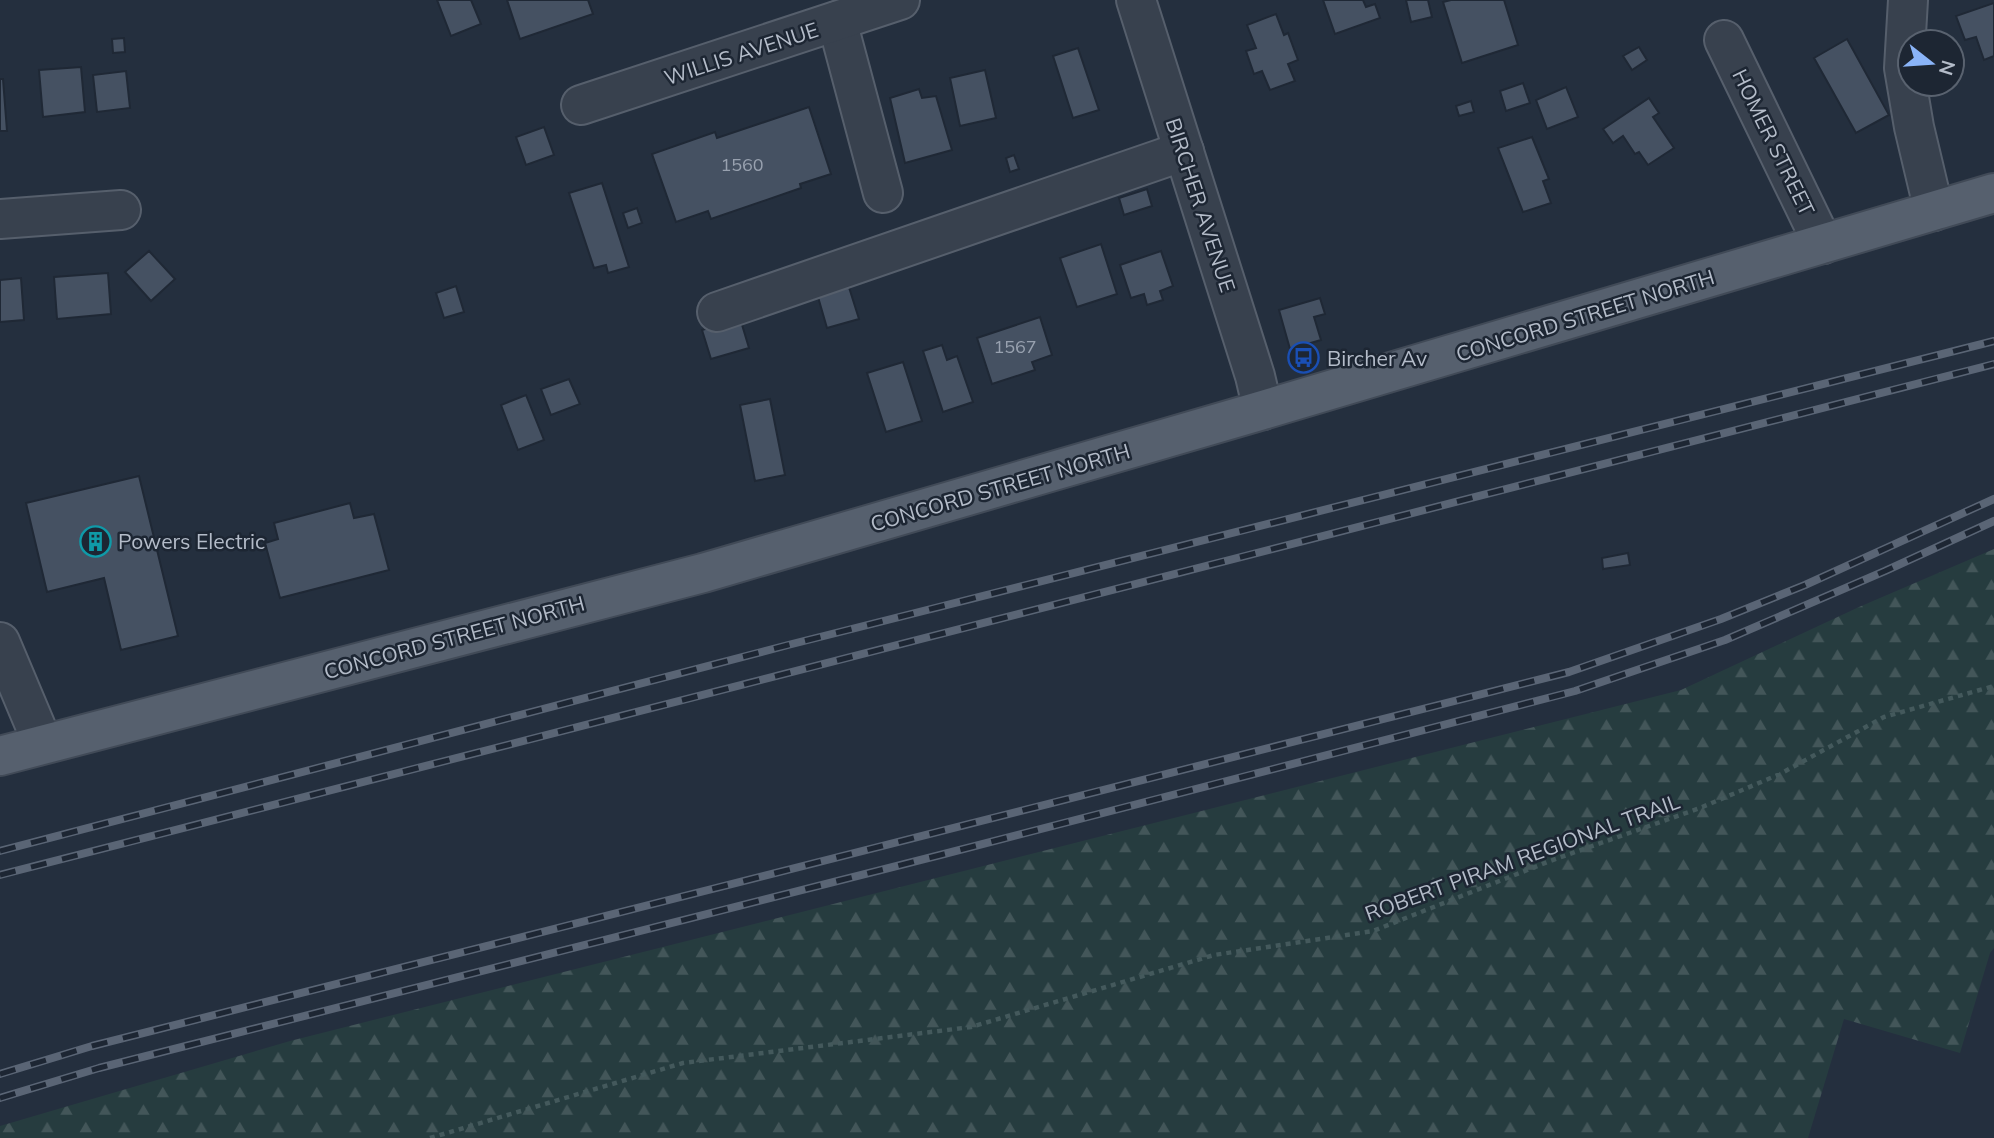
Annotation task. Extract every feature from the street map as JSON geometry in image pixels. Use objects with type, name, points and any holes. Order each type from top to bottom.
[{"type":"main road","name":"CONCORD STREET NORTH","points":[[0,757],[703,573],[1994,193]]},
{"type":"street","name":"WILLIS AVENUE","points":[[581,105],[900,0]]},
{"type":"street","name":"BIRCHER AVENUE","points":[[1136,0],[1255,376],[1263,410]]},
{"type":"street","points":[[1908,0],[1904,68],[1914,127],[1934,211]]},
{"type":"street","points":[[837,21],[883,193]]},
{"type":"street","name":"HOMER STREET","points":[[1724,40],[1824,244]]},
{"type":"street","points":[[718,312],[1184,151]]},
{"type":"street","points":[[0,219],[121,210]]},
{"type":"street","points":[[0,642],[43,744]]},
{"type":"path","name":"ROBERT PIRAM REGIONAL TRAIL","points":[[430,1138],[683,1063],[971,1027],[1214,955],[1373,931],[1550,862],[1700,808],[1780,774],[1884,717],[1994,686]]},
{"type":"green space","points":[[1994,549],[1994,948],[1990,953],[1960,1053],[1844,1019],[1808,1138],[0,1138],[0,1126],[290,1041],[1681,690],[1859,607]]},
{"type":"building","points":[[437,0],[471,0],[481,24],[451,36]]},
{"type":"building","points":[[507,0],[588,0],[593,14],[520,39]]},
{"type":"building","points":[[1323,0],[1363,0],[1366,7],[1375,4],[1380,18],[1335,34]]},
{"type":"building","points":[[1406,0],[1428,0],[1432,17],[1411,22]]},
{"type":"building","points":[[1504,0],[1518,45],[1462,63],[1443,2]]},
{"type":"building","points":[[1994,3],[1994,56],[1984,60],[1976,37],[1966,40],[1966,28],[1960,28],[1956,16]]},
{"type":"building","points":[[1276,14],[1284,35],[1288,33],[1298,60],[1288,64],[1295,81],[1270,90],[1262,71],[1254,74],[1246,51],[1256,48],[1247,25]]},
{"type":"building","points":[[124,38],[125,52],[113,53],[112,39]]},
{"type":"building","points":[[1847,39],[1889,115],[1856,133],[1814,58]]},
{"type":"building","points":[[1639,47],[1647,60],[1632,70],[1623,56]]},
{"type":"building","points":[[1078,48],[1099,110],[1073,118],[1053,56]]},
{"type":"building","points":[[81,67],[85,112],[43,117],[39,70]]},
{"type":"building","points":[[985,70],[996,118],[960,126],[950,78]]},
{"type":"building","points":[[126,71],[130,108],[97,112],[93,75]]},
{"type":"building","points":[[0,79],[3,79],[7,131],[0,131]]},
{"type":"building","points":[[1523,83],[1530,103],[1506,111],[1500,91]]},
{"type":"building","points":[[1566,87],[1578,117],[1547,129],[1536,100]]},
{"type":"building","points":[[919,89],[922,98],[936,96],[952,150],[905,163],[890,98]]},
{"type":"building","points":[[1649,98],[1659,113],[1653,117],[1674,148],[1648,165],[1639,152],[1635,154],[1623,136],[1613,143],[1603,129]]},
{"type":"building","points":[[1471,101],[1474,112],[1459,116],[1456,106]]},
{"type":"building","points":[[809,107],[831,174],[800,184],[801,188],[711,219],[708,211],[676,222],[652,154],[715,132],[717,138]]},
{"type":"building","points":[[544,127],[554,155],[526,165],[516,137]]},
{"type":"building","points":[[1532,137],[1549,179],[1543,181],[1551,203],[1523,212],[1498,148]]},
{"type":"building","points":[[1014,155],[1019,169],[1010,172],[1006,158]]},
{"type":"building","points":[[602,183],[629,267],[608,273],[606,265],[594,268],[569,193]]},
{"type":"building","points":[[1147,189],[1152,206],[1124,215],[1119,198]]},
{"type":"building","points":[[637,208],[642,223],[628,228],[623,213]]},
{"type":"building","points":[[1101,244],[1117,294],[1077,307],[1060,258]]},
{"type":"building","points":[[149,251],[175,279],[151,301],[125,272]]},
{"type":"building","points":[[1161,251],[1173,286],[1160,291],[1163,300],[1147,305],[1144,294],[1131,298],[1120,265]]},
{"type":"building","points":[[108,273],[111,314],[57,319],[54,277]]},
{"type":"building","points":[[21,278],[24,320],[0,322],[0,280]]},
{"type":"building","points":[[847,281],[859,319],[827,328],[816,290]]},
{"type":"building","points":[[456,286],[464,312],[444,318],[436,293]]},
{"type":"building","points":[[1320,298],[1325,314],[1314,317],[1321,340],[1290,349],[1279,310]]},
{"type":"building","points":[[1040,317],[1052,355],[1032,362],[1035,370],[992,384],[977,338]]},
{"type":"building","points":[[740,318],[749,348],[711,359],[702,330]]},
{"type":"building","points":[[942,345],[947,360],[957,356],[973,402],[943,412],[923,351]]},
{"type":"building","points":[[903,362],[922,421],[886,432],[867,373]]},
{"type":"building","points":[[569,379],[580,404],[551,415],[541,389]]},
{"type":"building","points":[[526,395],[544,440],[518,450],[501,405]]},
{"type":"building","points":[[770,399],[785,475],[755,481],[740,405]]},
{"type":"building","name":"Powers Electric","points":[[139,476],[178,636],[121,650],[104,578],[47,592],[26,503]]},
{"type":"building","points":[[350,503],[354,518],[374,514],[389,570],[280,598],[265,543],[278,539],[274,523]]},
{"type":"building","points":[[1628,553],[1630,565],[1603,569],[1602,558]]},
{"type":"railway","points":[[0,851],[788,645],[1994,341]]},
{"type":"railway","points":[[0,875],[1994,364]]},
{"type":"railway","points":[[0,1074],[92,1046],[1569,672],[1721,619],[1805,585],[1994,499]]},
{"type":"railway","points":[[0,1098],[99,1068],[1575,691],[1725,640],[1994,521]]},
{"type":"place","name":"Bircher Av","points":[[1304,358]]},
{"type":"place","name":"Powers Electric","points":[[95,541]]}]
